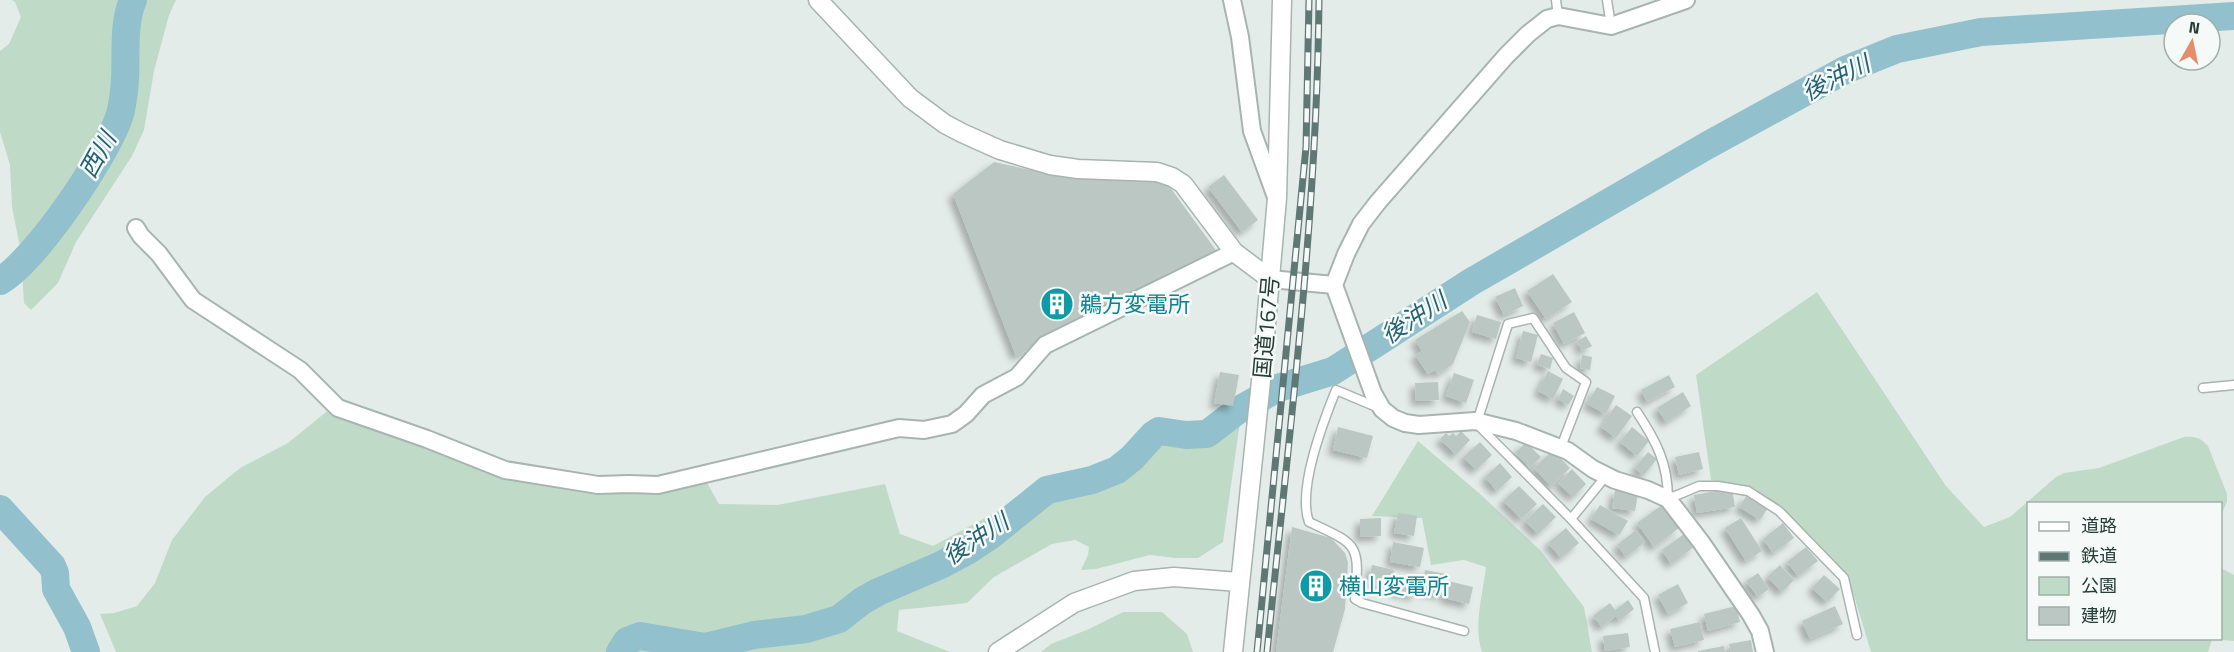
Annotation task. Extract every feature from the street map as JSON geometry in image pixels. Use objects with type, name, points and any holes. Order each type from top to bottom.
[{"type":"street","points":[[818,0],[910,98],[945,124],[1000,150],[1050,165],[1078,169],[1156,172],[1172,177],[1183,184],[1234,252],[1270,279],[1334,285]]},
{"type":"street","points":[[1232,0],[1240,37],[1252,131],[1276,198]]},
{"type":"street","name":"国道167号","points":[[1233,652],[1270,279],[1276,198],[1282,0]]},
{"type":"street","points":[[1686,0],[1611,26],[1557,8],[1547,20],[1506,56],[1378,202],[1361,224],[1334,285],[1373,393],[1382,410],[1393,418],[1419,426],[1476,422],[1516,431],[1561,447],[1593,470],[1606,476],[1668,499],[1708,551],[1751,615],[1760,632],[1765,652]]},
{"type":"street","points":[[136,228],[159,254],[193,300],[300,370],[338,408],[427,439],[505,470],[598,486],[658,485],[899,428],[924,430],[952,424],[966,414],[983,394],[1017,376],[1045,345],[1234,252]]},
{"type":"street","points":[[998,652],[1074,603],[1134,581],[1174,577],[1239,582]]},
{"type":"lane","points":[[1607,0],[1611,26]]},
{"type":"lane","points":[[1561,447],[1586,382],[1566,368],[1533,318],[1508,324],[1476,422],[1644,598],[1655,652]]},
{"type":"lane","points":[[2202,387],[2234,386]]},
{"type":"lane","points":[[1382,410],[1336,390],[1325,418],[1311,468],[1305,493],[1306,513],[1310,522],[1338,534],[1351,545],[1358,564],[1355,599],[1362,603],[1464,631]]},
{"type":"lane","points":[[1637,412],[1657,442],[1668,484],[1668,499],[1699,486],[1718,486],[1749,491],[1779,511],[1844,578],[1857,635]]},
{"type":"lane","points":[[1571,519],[1606,476]]},
{"type":"green space","points":[[12,0],[176,0],[169,15],[154,71],[144,130],[132,156],[76,242],[58,283],[31,310],[24,303],[21,252],[12,207],[10,165],[0,132],[0,51],[9,44],[21,17]]},
{"type":"green space","points":[[1817,292],[1946,486],[1984,527],[2010,517],[2027,502],[2027,640],[2212,640],[2208,652],[1871,652],[1854,596],[1808,536],[1781,507],[1750,487],[1711,480],[1696,375]]},
{"type":"green space","points":[[342,399],[422,429],[500,463],[622,482],[702,474],[719,504],[777,505],[885,484],[900,534],[933,546],[998,511],[1025,491],[1057,480],[1111,467],[1131,453],[1159,442],[1210,445],[1230,422],[1240,422],[1223,542],[1198,558],[1150,555],[1096,569],[1081,570],[1089,547],[1075,540],[1052,544],[994,577],[967,603],[899,610],[897,631],[950,652],[116,652],[100,614],[114,613],[137,606],[155,583],[172,540],[205,497],[240,468],[288,443]]},
{"type":"green space","points":[[2184,437],[2195,437],[2208,446],[2227,494],[2227,502],[2222,513],[2222,502],[2027,502],[2056,477],[2064,473],[2099,468]]},
{"type":"green space","points":[[1418,441],[1479,493],[1540,550],[1584,607],[1592,652],[1482,652],[1478,632],[1486,567],[1464,560],[1431,565],[1422,518],[1372,516]]},
{"type":"green space","points":[[2222,569],[2234,575],[2234,641],[2222,640]]},
{"type":"green space","points":[[1123,612],[1162,612],[1187,634],[1193,652],[1041,652],[1051,644]]},
{"type":"building","name":"鵜方変電所","points":[[994,162],[1040,172],[1097,179],[1164,179],[1218,253],[1016,356],[953,194]]},
{"type":"building","points":[[1224,175],[1258,220],[1242,232],[1208,187]]},
{"type":"building","points":[[1553,274],[1572,302],[1546,319],[1527,291]]},
{"type":"building","points":[[1515,288],[1523,306],[1504,315],[1495,297]]},
{"type":"building","points":[[1462,311],[1470,322],[1453,364],[1438,374],[1435,370],[1428,374],[1415,355],[1422,351],[1415,340]]},
{"type":"building","points":[[1574,312],[1585,333],[1564,344],[1553,323]]},
{"type":"building","points":[[1477,315],[1501,322],[1496,339],[1472,332]]},
{"type":"building","points":[[1523,331],[1538,335],[1531,362],[1516,358]]},
{"type":"building","points":[[1586,336],[1592,346],[1582,351],[1577,341]]},
{"type":"building","points":[[1541,354],[1553,358],[1550,369],[1537,365]]},
{"type":"building","points":[[1582,355],[1592,357],[1590,370],[1580,368]]},
{"type":"building","points":[[1548,371],[1563,379],[1553,399],[1538,391]]},
{"type":"building","points":[[1220,372],[1239,375],[1233,406],[1214,403]]},
{"type":"building","points":[[1454,373],[1474,380],[1466,403],[1446,396]]},
{"type":"building","points":[[1669,375],[1675,387],[1647,402],[1641,390]]},
{"type":"building","points":[[1438,382],[1439,400],[1416,401],[1415,383]]},
{"type":"building","points":[[1597,387],[1615,396],[1606,414],[1587,404]]},
{"type":"building","points":[[1563,389],[1574,396],[1568,405],[1558,399]]},
{"type":"building","points":[[1683,392],[1691,406],[1666,422],[1657,408]]},
{"type":"building","points":[[1616,405],[1632,416],[1616,438],[1601,427]]},
{"type":"building","points":[[1338,427],[1373,436],[1367,458],[1333,450]]},
{"type":"building","points":[[1632,427],[1649,441],[1637,456],[1620,442]]},
{"type":"building","points":[[1461,431],[1470,440],[1456,455],[1440,439],[1446,433],[1449,436],[1453,433],[1456,436]]},
{"type":"building","points":[[1480,442],[1492,455],[1476,470],[1463,457]]},
{"type":"building","points":[[1526,442],[1541,457],[1530,468],[1515,453]]},
{"type":"building","points":[[1553,450],[1570,468],[1551,486],[1534,468]]},
{"type":"building","points":[[1648,452],[1657,459],[1643,476],[1635,468]]},
{"type":"building","points":[[1699,452],[1703,469],[1679,475],[1675,457]]},
{"type":"building","points":[[1500,463],[1512,477],[1497,491],[1485,477]]},
{"type":"building","points":[[1572,469],[1586,484],[1573,497],[1558,483]]},
{"type":"building","points":[[1519,486],[1537,504],[1521,519],[1503,501]]},
{"type":"building","points":[[1732,488],[1735,507],[1697,513],[1694,495]]},
{"type":"building","points":[[1615,490],[1638,493],[1635,511],[1612,508]]},
{"type":"building","points":[[1747,495],[1768,508],[1760,520],[1739,507]]},
{"type":"building","points":[[1543,504],[1556,517],[1538,534],[1525,521]]},
{"type":"building","points":[[1600,505],[1628,521],[1619,535],[1591,519]]},
{"type":"building","points":[[1662,505],[1679,528],[1654,547],[1637,523]]},
{"type":"building","points":[[1398,513],[1417,516],[1414,536],[1394,533]]},
{"type":"building","points":[[1381,518],[1381,536],[1360,537],[1360,519]]},
{"type":"building","points":[[1741,518],[1762,551],[1746,561],[1725,528]]},
{"type":"building","points":[[1783,523],[1794,538],[1773,553],[1763,539]]},
{"type":"building","name":"横山変電所","points":[[1292,527],[1331,538],[1345,553],[1348,562],[1345,609],[1333,652],[1276,652]]},
{"type":"building","points":[[1566,528],[1579,543],[1561,558],[1548,543]]},
{"type":"building","points":[[1636,530],[1645,542],[1626,557],[1617,545]]},
{"type":"building","points":[[1684,534],[1694,547],[1671,564],[1662,550]]},
{"type":"building","points":[[1393,542],[1424,548],[1420,567],[1390,562]]},
{"type":"building","points":[[1806,547],[1818,561],[1798,576],[1787,562]]},
{"type":"building","points":[[1372,565],[1394,570],[1390,588],[1368,584]]},
{"type":"building","points":[[1780,565],[1794,580],[1782,592],[1767,577]]},
{"type":"building","points":[[1425,570],[1446,574],[1442,595],[1421,590]]},
{"type":"building","points":[[1758,573],[1769,589],[1758,597],[1746,581]]},
{"type":"building","points":[[1824,575],[1840,589],[1827,602],[1812,588]]},
{"type":"building","points":[[1397,577],[1418,581],[1415,596],[1394,591]]},
{"type":"building","points":[[1448,581],[1473,587],[1469,604],[1444,598]]},
{"type":"building","points":[[1678,584],[1688,603],[1668,614],[1658,595]]},
{"type":"building","points":[[1628,600],[1634,609],[1619,621],[1616,616],[1602,627],[1593,616],[1610,603],[1615,610]]},
{"type":"building","points":[[1736,606],[1740,622],[1708,631],[1704,614]]},
{"type":"building","points":[[1835,606],[1843,624],[1810,639],[1802,621]]},
{"type":"building","points":[[1700,622],[1704,640],[1675,647],[1670,629]]},
{"type":"building","points":[[1628,633],[1630,647],[1605,651],[1603,636]]},
{"type":"building","points":[[1751,640],[1753,652],[1731,652],[1729,644]]},
{"type":"building","points":[[1724,646],[1725,652],[1698,652],[1698,651]]},
{"type":"waterway","name":"西川","points":[[0,281],[15,270],[32,252],[69,205],[113,132],[122,103],[127,22],[133,0]]},
{"type":"waterway","name":"後沖川","points":[[620,652],[627,641],[640,636],[705,647],[754,635],[806,629],[839,619],[878,592],[941,565],[967,551],[991,535],[1047,490],[1092,480],[1117,470],[1159,431],[1186,435],[1207,434],[1237,411],[1278,388],[1333,371],[1471,282],[1708,145],[1845,70],[1897,49],[1981,32],[2234,16]]},
{"type":"waterway","name":"西川","points":[[0,509],[52,566],[56,589],[77,627],[86,652]]},
{"type":"railway","points":[[1257,652],[1306,147],[1309,0]]},
{"type":"railway","points":[[1267,652],[1293,408],[1307,245],[1317,82],[1319,0]]},
{"type":"place","name":"鵜方変電所","points":[[1057,304]]},
{"type":"place","name":"横山変電所","points":[[1316,586]]}]
